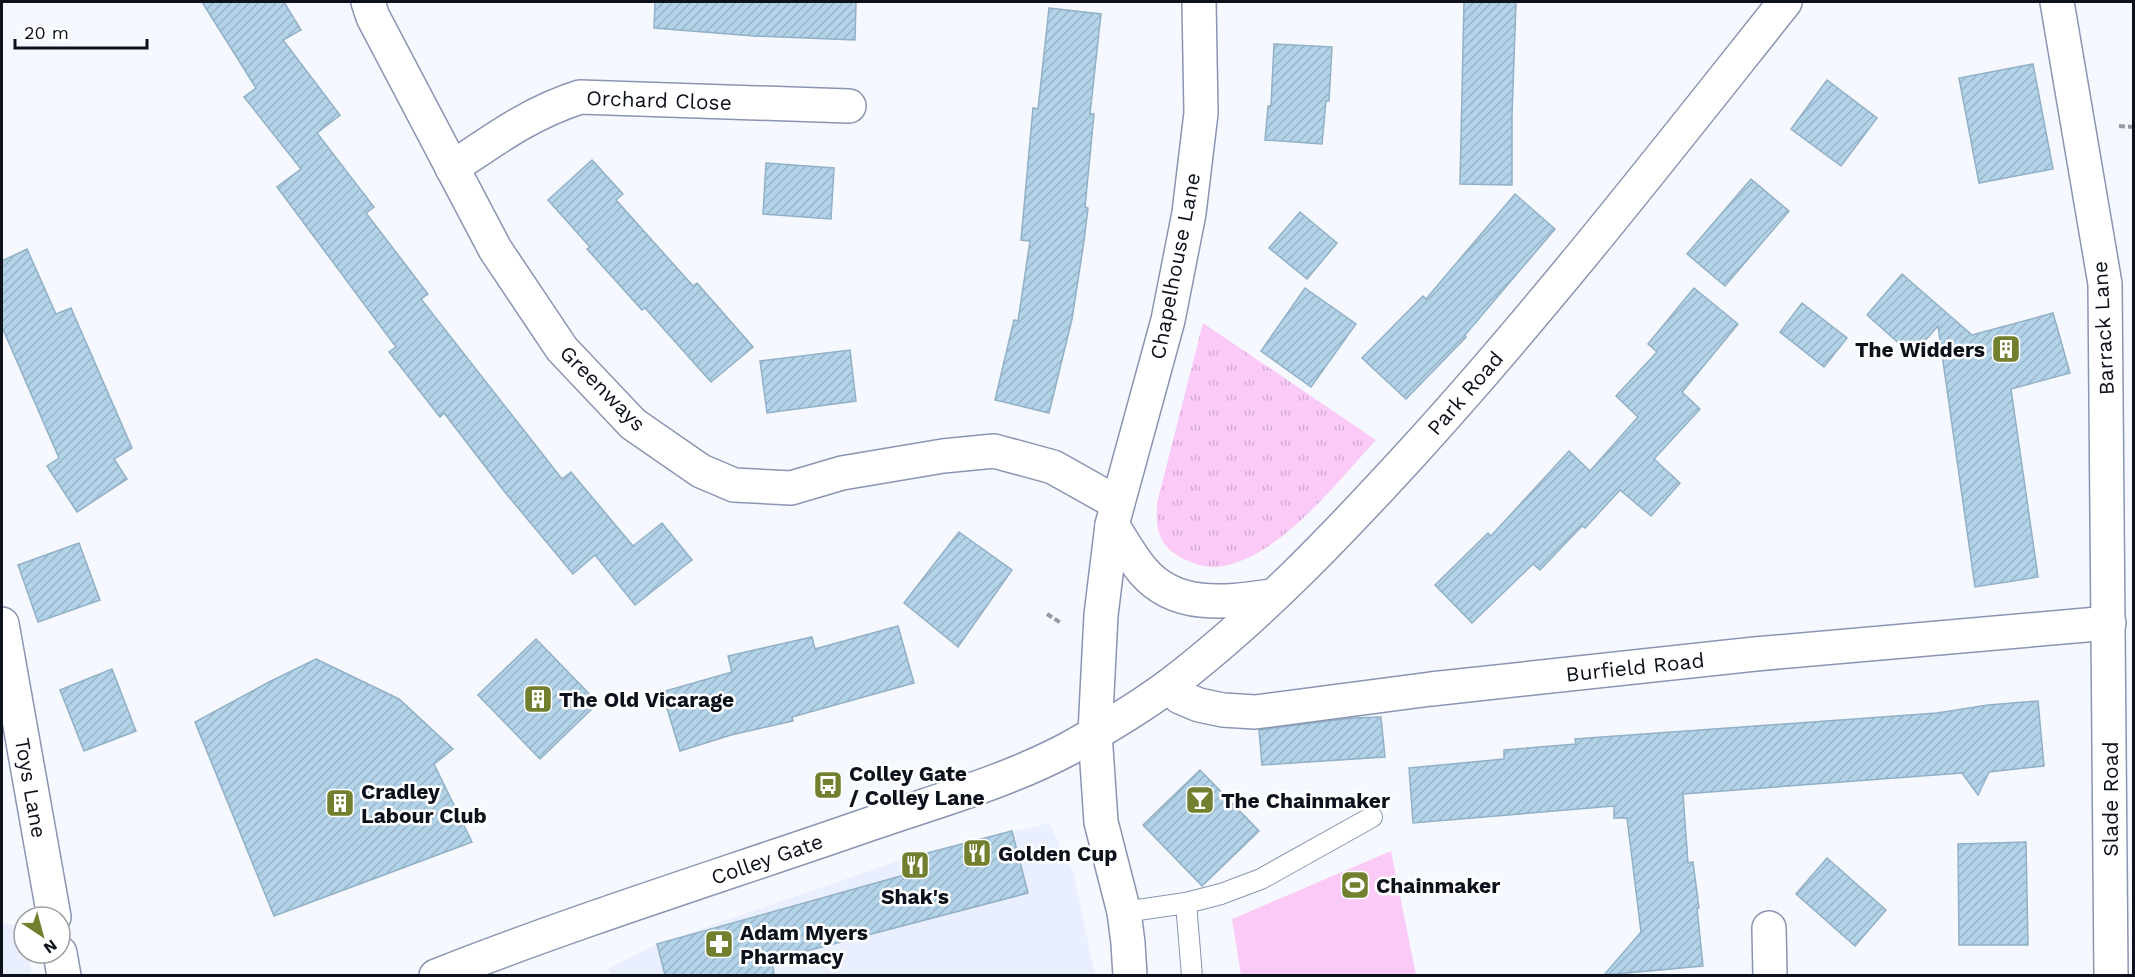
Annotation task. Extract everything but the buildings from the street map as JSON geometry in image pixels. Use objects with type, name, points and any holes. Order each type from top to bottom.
[{"type":"main road","name":"Greenways","points":[[368,2],[373,17],[495,249],[562,349],[633,424],[701,471],[734,485],[791,488],[853,471],[943,456],[994,451],[1053,466],[1114,514]]},
{"type":"main road","name":"Chapelhouse Lane","points":[[1130,975],[1124,912],[1101,822],[1095,733],[1101,615],[1114,514],[1168,320],[1189,213],[1201,113],[1199,2]]},
{"type":"main road","name":"Park Road","points":[[1095,733],[1168,687],[1224,640],[1339,534],[1461,399],[1599,236],[1785,2]]},
{"type":"main road","name":"Barrack Lane","points":[[2057,2],[2105,284],[2109,623]]},
{"type":"main road","name":"Orchard Close","points":[[452,168],[520,122],[554,105],[580,97],[849,106]]},
{"type":"main road","points":[[1114,514],[1143,572],[1173,595],[1190,600],[1213,601],[1272,596]]},
{"type":"main road","name":"Slade Road","points":[[2109,623],[2121,666],[2111,975]]},
{"type":"main road","name":"Burfield Road","points":[[1168,687],[1180,697],[1198,705],[1223,710],[1255,712],[1431,689],[1743,655],[2109,623]]},
{"type":"main road","name":"Toys Lane","points":[[2,624],[52,905]]},
{"type":"main road","name":"Colley Gate","points":[[436,975],[484,967],[570,925],[1033,766],[1095,733]]},
{"type":"main road","points":[[1769,928],[1770,975]]},
{"type":"lane","points":[[1124,912],[1186,903],[1221,894],[1261,879],[1372,817]]},
{"type":"lane","points":[[1186,903],[1192,975]]},
{"type":"shaded area","points":[[1049,823],[1073,871],[1095,975],[611,976],[609,968],[657,944],[904,859]]},
{"type":"shaded area","points":[[2,923],[12,924],[12,965],[30,965],[32,975],[2,975]]},
{"type":"green space","points":[[1203,323],[1376,440],[1324,497],[1284,535],[1240,561],[1217,567],[1194,563],[1174,553],[1163,541],[1157,520],[1157,503]]},
{"type":"green space","name":"Chainmaker","points":[[1391,851],[1416,975],[1241,975],[1232,919]]},
{"type":"place","name":"The Widders","points":[[2006,349]]},
{"type":"place","name":"The Old Vicarage","points":[[538,699]]},
{"type":"place","name":"Colley Gate / Colley Lane","points":[[828,785]]},
{"type":"place","name":"The Chainmaker","points":[[1200,800]]},
{"type":"place","name":"Cradley Labour Club","points":[[340,803]]},
{"type":"place","name":"Golden Cup","points":[[977,853]]},
{"type":"place","name":"Shak's","points":[[915,865]]},
{"type":"place","name":"Chainmaker","points":[[1355,885]]},
{"type":"place","name":"Adam Myers Pharmacy","points":[[719,944]]}]
